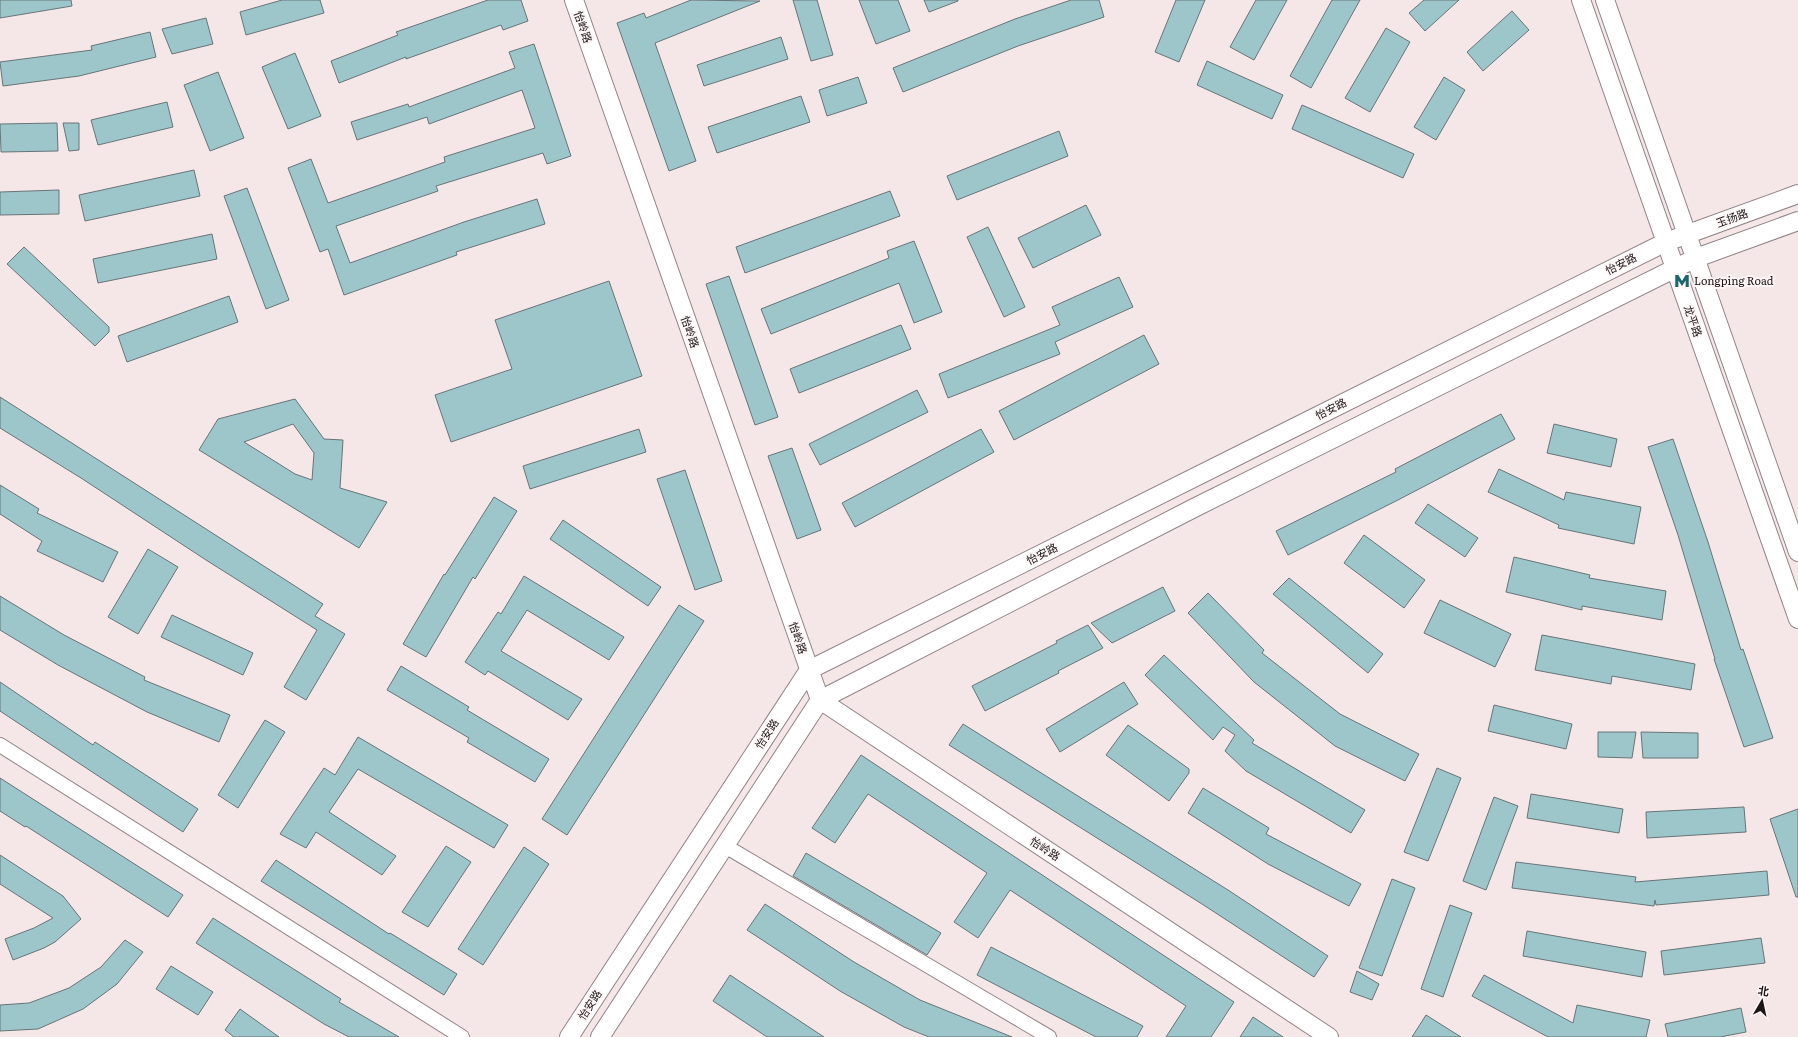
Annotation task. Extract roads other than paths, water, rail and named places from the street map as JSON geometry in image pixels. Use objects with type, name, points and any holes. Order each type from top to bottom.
[{"type":"street","name":"怡岭路","points":[[574,0],[820,700],[1329,1037]]},
{"type":"street","name":"龙平路","points":[[1581,0],[1798,619]]},
{"type":"street","name":"龙平路","points":[[1605,0],[1798,552]]},
{"type":"street","name":"玉扬路","points":[[1666,242],[1798,194]]},
{"type":"street","points":[[600,1037],[820,700],[1194,508],[1696,258],[1798,221]]},
{"type":"street","name":"怡安路","points":[[569,1037],[809,670],[1666,242]]},
{"type":"street","points":[[0,745],[462,1037]]},
{"type":"street","points":[[725,846],[1030,1032],[1049,1037]]},
{"type":"place","name":"Longping Road","points":[[1682,281]]}]
